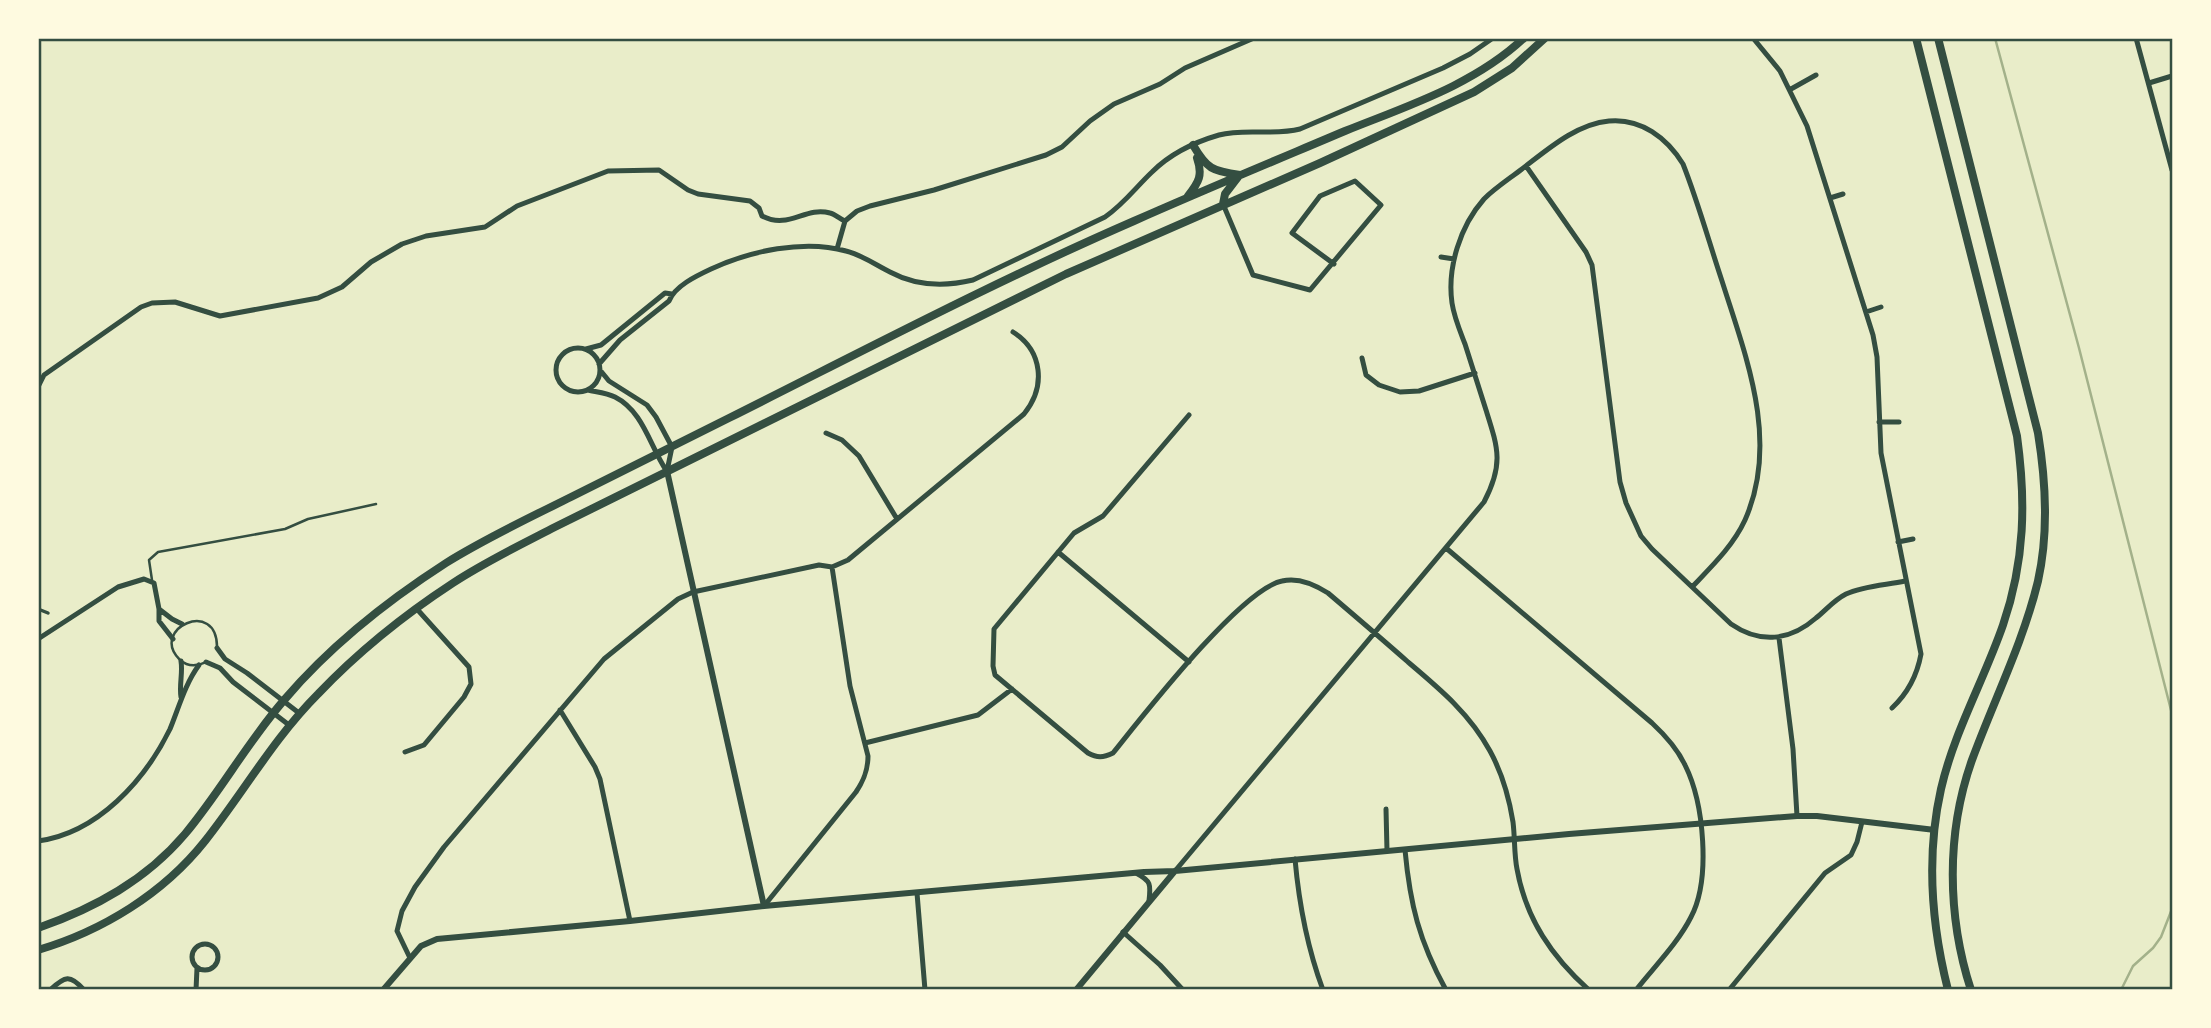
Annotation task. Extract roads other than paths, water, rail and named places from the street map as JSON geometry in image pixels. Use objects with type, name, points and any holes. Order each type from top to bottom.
[{"type":"main road","points":[[38,928],[73,916],[99,903],[155,864],[184,835],[274,712],[310,671],[354,630],[438,569],[492,538],[656,454],[1108,232],[1465,80],[1503,57],[1524,38]]},
{"type":"main road","points":[[38,950],[109,921],[169,878],[204,842],[299,713],[371,643],[454,583],[494,559],[667,471],[1066,274],[1320,163],[1474,92],[1512,68],[1545,38]]},
{"type":"main road","points":[[1916,38],[2017,436],[2024,500],[2022,542],[2015,585],[2004,623],[1947,767],[1941,789],[1931,874],[1937,942],[1948,989]]},
{"type":"main road","points":[[1938,38],[2038,433],[2046,505],[2038,578],[2031,607],[1971,763],[1957,822],[1954,851],[1955,915],[1970,989]]},
{"type":"main road","points":[[1193,145],[1211,169],[1240,175]]},
{"type":"main road","points":[[1186,198],[1197,186],[1201,175],[1193,145]]},
{"type":"main road","points":[[1223,204],[1225,194],[1240,175]]},
{"type":"street","points":[[837,249],[845,221],[854,213],[1055,151],[1090,121],[1122,100],[1160,84],[1185,68],[1254,38]]},
{"type":"street","points":[[764,906],[667,471],[631,409],[615,397],[588,390],[576,392],[562,386],[555,373],[557,361],[564,352],[601,345],[665,293],[672,293],[703,272],[737,259],[793,248],[813,246],[837,249],[858,255],[899,276],[922,283],[951,285],[973,280],[1105,217],[1124,202],[1159,166],[1193,145],[1234,132],[1281,132],[1300,128],[1443,68],[1493,38]]},
{"type":"street","points":[[1753,38],[1772,59],[1791,89],[1807,125],[1866,312],[1877,357],[1881,453],[1921,654],[1907,694],[1892,708]]},
{"type":"street","points":[[2136,38],[2172,170]]},
{"type":"street","points":[[1791,89],[1816,75]]},
{"type":"street","points":[[2149,83],[2172,76]]},
{"type":"street","points":[[1076,989],[1485,502],[1495,479],[1497,445],[1452,302],[1454,260],[1460,239],[1474,212],[1493,191],[1586,126],[1613,121],[1642,126],[1675,151],[1683,164],[1753,378],[1760,433],[1755,485],[1745,520],[1726,551],[1692,587]]},
{"type":"street","points":[[1526,166],[1586,252],[1592,265],[1620,482],[1630,512],[1652,550],[1741,631],[1765,638],[1779,638],[1805,627],[1844,595],[1856,590],[1905,581]]},
{"type":"street","points":[[38,387],[44,375],[141,307],[152,303],[174,302],[220,316],[318,299],[342,287],[370,262],[402,244],[426,236],[485,227],[517,206],[608,171],[659,170],[698,194],[750,201],[759,208],[762,216],[779,222],[820,212],[830,213],[845,221]]},
{"type":"street","points":[[1223,204],[1254,275],[1310,290],[1334,264],[1381,205],[1355,181],[1320,196],[1292,233],[1334,264]]},
{"type":"street","points":[[1830,198],[1843,194]]},
{"type":"street","points":[[1441,257],[1454,260]]},
{"type":"street","points":[[588,390],[596,382],[600,367],[620,340],[669,301],[672,293]]},
{"type":"street","points":[[1866,312],[1881,307]]},
{"type":"street","points":[[410,958],[397,931],[402,911],[415,887],[444,847],[612,652],[678,599],[693,592],[819,565],[832,567],[848,560],[1024,414],[1032,404],[1038,392],[1038,364],[1023,338],[1013,332]]},
{"type":"street","points":[[586,349],[594,355],[609,381],[647,405],[656,417],[672,447],[667,471]]},
{"type":"street","points":[[1362,359],[1366,375],[1379,386],[1400,392],[1419,391],[1475,373]]},
{"type":"street","points":[[1189,415],[1103,516],[1074,533],[994,629],[995,675],[1088,753],[1105,758],[1113,753],[1189,662],[1245,604],[1265,588],[1282,581],[1294,580],[1317,586],[1452,699],[1481,736],[1505,786],[1513,821],[1521,885],[1533,921],[1552,952],[1590,989]]},
{"type":"street","points":[[1879,422],[1899,422]]},
{"type":"street","points":[[826,433],[842,440],[859,456],[898,519]]},
{"type":"street","points":[[1898,542],[1913,539]]},
{"type":"street","points":[[1446,548],[1668,737],[1686,766],[1694,786],[1700,822],[1702,886],[1685,928],[1636,989]]},
{"type":"street","points":[[1058,552],[1189,662]]},
{"type":"street","points":[[764,906],[863,782],[868,765],[850,686],[832,567]]},
{"type":"street","points":[[38,639],[125,584],[144,579],[154,583],[159,621],[173,639]]},
{"type":"street","points":[[405,752],[424,745],[464,697],[471,684],[469,667],[416,608]]},
{"type":"street","points":[[38,609],[48,613]]},
{"type":"street","points":[[159,609],[182,624]]},
{"type":"street","points":[[1779,638],[1793,749],[1797,816]]},
{"type":"street","points":[[217,648],[225,659],[299,713]]},
{"type":"street","points":[[181,661],[181,697]]},
{"type":"street","points":[[206,662],[220,668],[233,682],[289,725]]},
{"type":"street","points":[[38,841],[74,830],[101,814],[121,797],[156,753],[174,718],[181,697],[199,665]]},
{"type":"street","points":[[865,743],[978,715],[1012,689]]},
{"type":"street","points":[[560,710],[600,779],[630,922]]},
{"type":"street","points":[[1386,809],[1387,851]]},
{"type":"street","points":[[383,989],[421,946],[438,939],[630,922],[764,906],[1700,822],[1817,816],[1935,830]]},
{"type":"street","points":[[1729,989],[1825,873],[1850,855],[1857,842],[1862,822]]},
{"type":"street","points":[[1405,850],[1412,906],[1427,953],[1446,989]]},
{"type":"street","points":[[1295,859],[1305,932],[1323,989]]},
{"type":"street","points":[[1136,873],[1147,879],[1151,886],[1149,902]]},
{"type":"street","points":[[917,893],[925,989]]},
{"type":"street","points":[[1124,932],[1183,989]]},
{"type":"street","points":[[196,989],[197,968],[191,959],[193,951],[198,946],[210,945],[216,951],[216,964],[205,971],[197,968]]},
{"type":"street","points":[[50,989],[62,979],[69,978],[77,981],[84,989]]},
{"type":"lane","points":[[154,583],[148,562],[154,553],[285,529],[308,519],[376,504]]},
{"type":"lane","points":[[206,662],[190,665],[181,661],[174,650],[173,639],[177,628],[182,624],[198,621],[209,626],[215,634],[217,648]]},
{"type":"waterway","points":[[1995,38],[2079,348],[2172,714]]},
{"type":"waterway","points":[[2121,990],[2133,966],[2161,937],[2172,909]]}]
